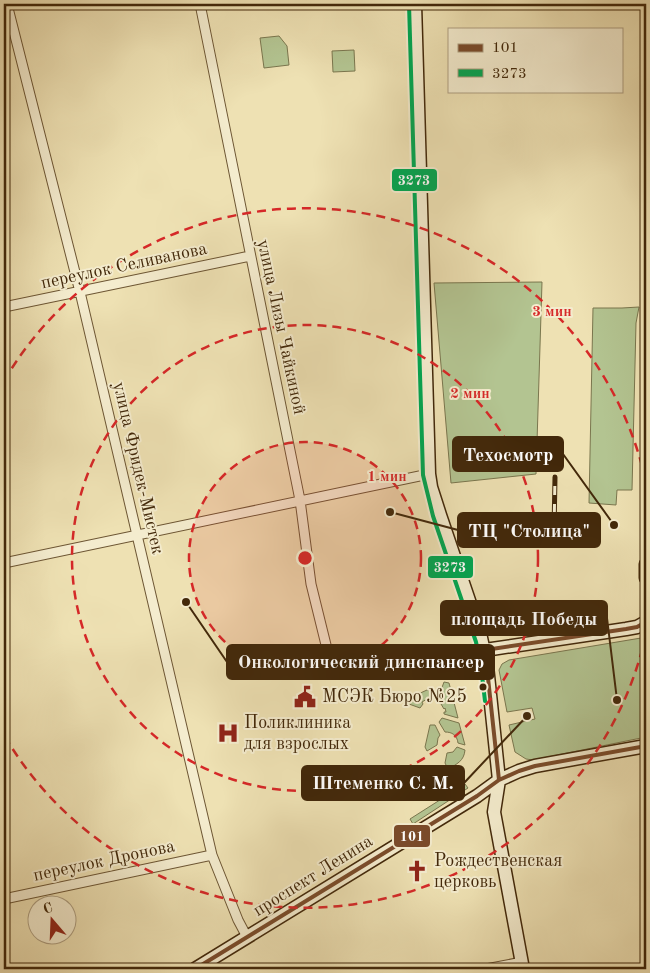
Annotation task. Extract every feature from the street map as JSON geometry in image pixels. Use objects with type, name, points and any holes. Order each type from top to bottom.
[{"type":"main road","points":[[415,4],[429,474],[431,487],[485,650],[499,780],[494,812],[523,966]]},
{"type":"main road","points":[[646,564],[646,578]]},
{"type":"main road","points":[[485,650],[626,629],[637,627],[646,622]]},
{"type":"main road","name":"проспект Ленина","points":[[195,969],[499,780],[518,771],[535,766],[646,746]]},
{"type":"street","name":"улица Фридек-Мистек","points":[[7,4],[80,292],[212,855],[238,920],[247,937]]},
{"type":"street","name":"улица Лизы Чайкиной","points":[[200,4],[300,500],[311,584],[329,657]]},
{"type":"street","name":"переулок Селиванова","points":[[4,307],[250,256]]},
{"type":"street","points":[[4,563],[429,474]]},
{"type":"street","name":"переулок Дронова","points":[[4,899],[212,855]]},
{"type":"street","points":[[486,969],[523,966]]},
{"type":"green space","points":[[279,36],[287,46],[289,65],[264,68],[260,38]]},
{"type":"green space","points":[[354,50],[355,71],[333,72],[332,51]]},
{"type":"green space","points":[[542,282],[536,474],[451,483],[434,283]]},
{"type":"green space","points":[[639,307],[636,323],[632,490],[617,490],[616,505],[589,503],[593,308]]},
{"type":"green space","points":[[641,638],[646,639],[646,737],[533,760],[526,759],[515,752],[509,725],[535,719],[532,708],[507,712],[499,670],[502,664],[509,660]]},
{"type":"green space","points":[[444,682],[449,683],[458,718],[444,714],[446,712],[441,704],[442,702],[437,701]]},
{"type":"green space","points":[[427,690],[436,691],[433,694],[432,701],[427,699],[422,702],[423,704],[420,708],[409,704],[416,695]]},
{"type":"green space","points":[[442,718],[459,723],[465,745],[458,743],[454,735],[445,732],[439,722]]},
{"type":"green space","points":[[430,725],[435,725],[440,735],[437,745],[427,751],[425,747]]},
{"type":"green space","points":[[457,747],[465,750],[462,760],[448,769],[445,763],[447,753],[453,752]]},
{"type":"green space","points":[[465,784],[468,788],[413,824],[410,819]]},
{"type":"railway","points":[[554,531],[555,477]]},
{"type":"transit line","name":"3273","points":[[409,4],[423,475],[433,516],[476,642],[485,701]]},
{"type":"transit line","name":"101","points":[[485,650],[626,629],[637,627],[646,622]]},
{"type":"transit line","name":"101","points":[[485,650],[499,780]]},
{"type":"transit line","name":"101","points":[[195,969],[477,796],[499,780],[535,766],[646,746]]},
{"type":"place","name":"ТЦ \"Столица\"","points":[[390,512]]},
{"type":"place","name":"Техосмотр","points":[[614,525]]},
{"type":"place","name":"Онкологический динспансер","points":[[186,602]]},
{"type":"place","name":"МСЭК Бюро №25","points":[[305,697]]},
{"type":"place","name":"площадь Победы","points":[[617,700]]},
{"type":"place","name":"Штеменко С. М.","points":[[527,716]]},
{"type":"place","name":"Поликлиника для взрослых","points":[[228,733]]},
{"type":"place","name":"Рождественская церковь","points":[[417,871]]}]
